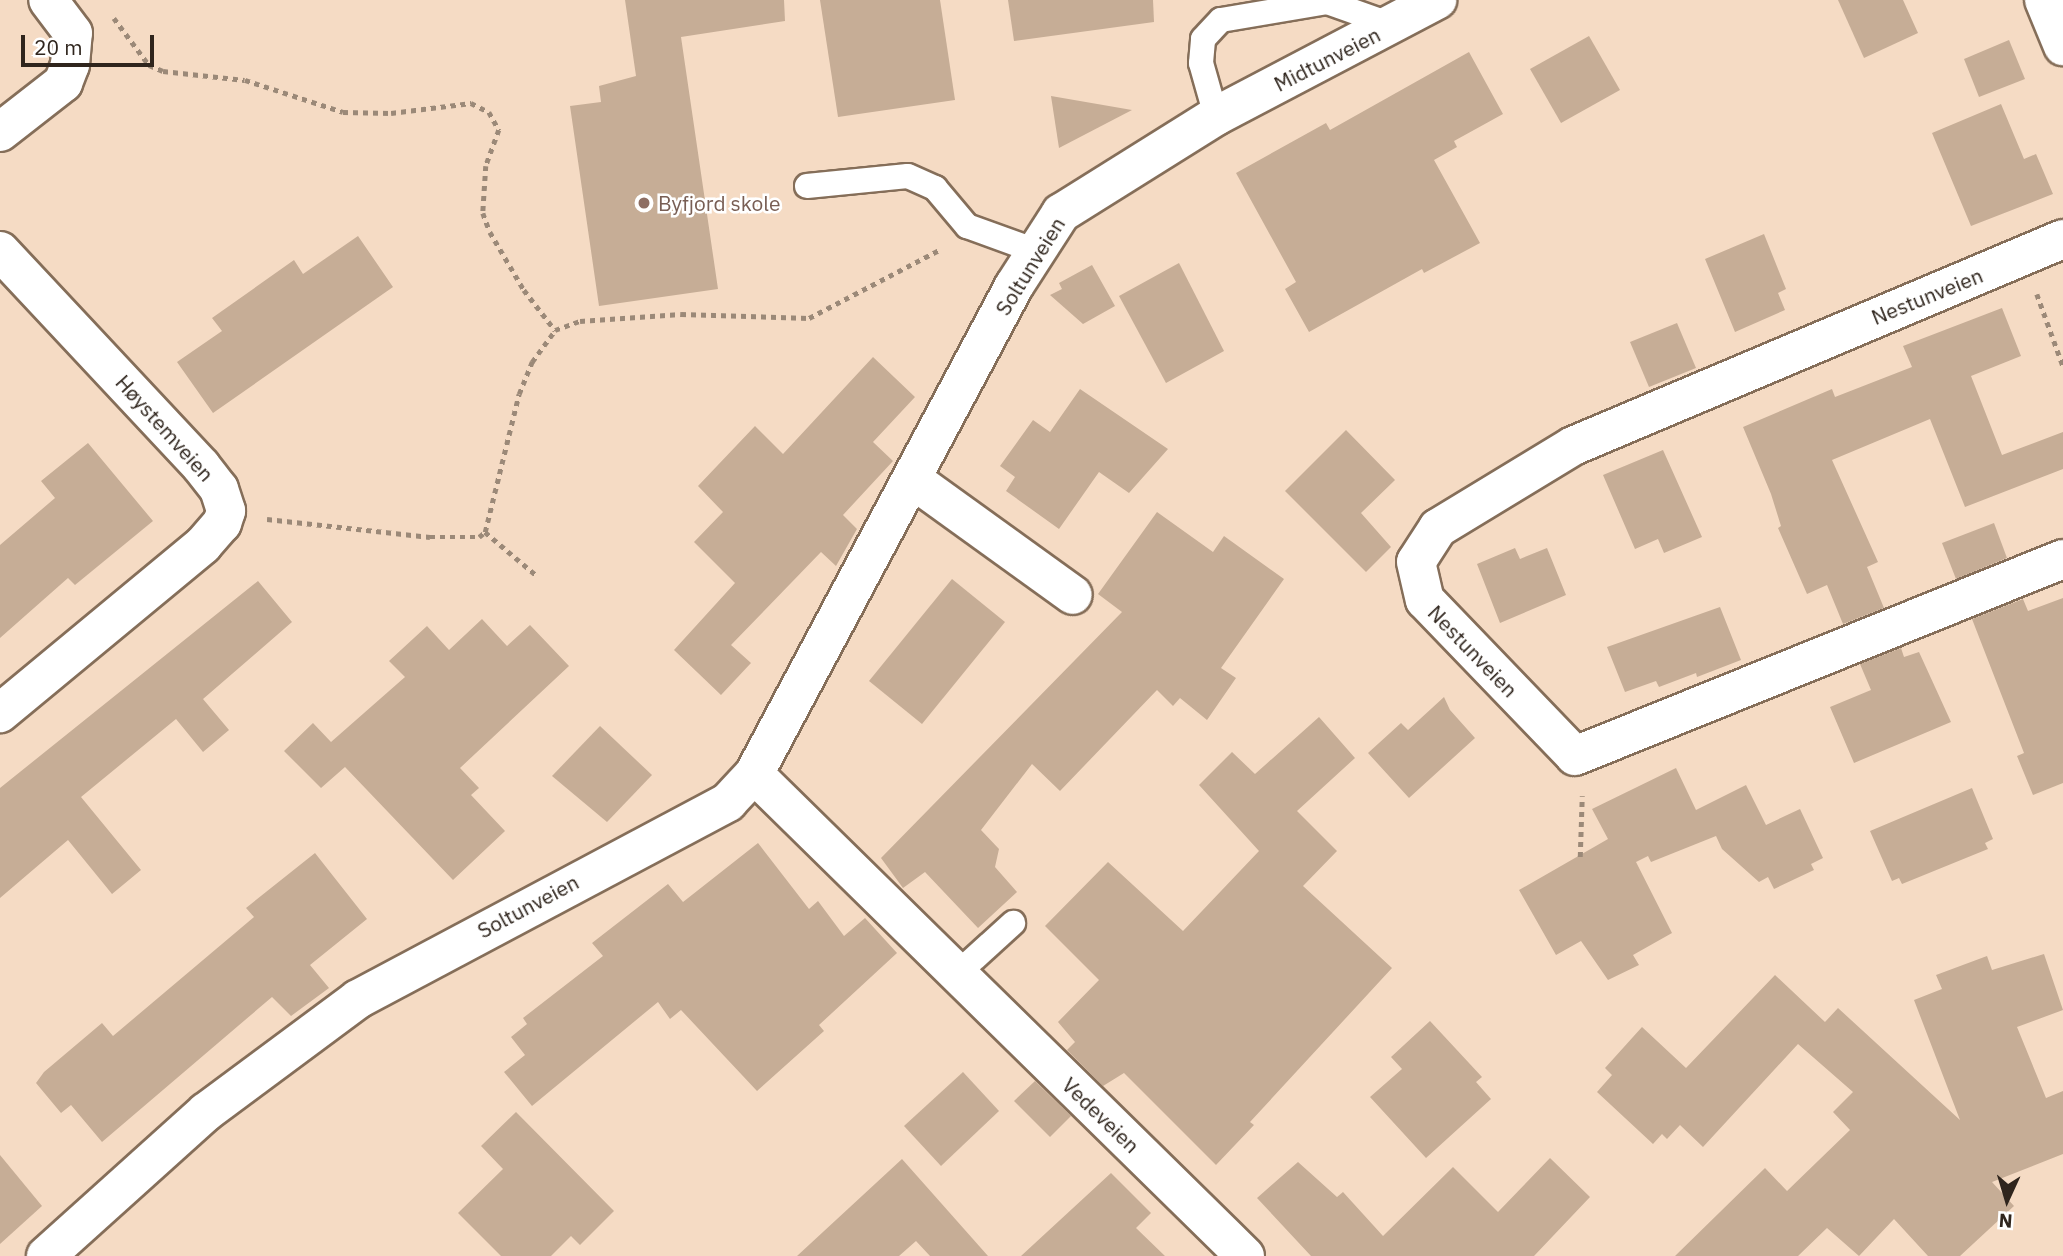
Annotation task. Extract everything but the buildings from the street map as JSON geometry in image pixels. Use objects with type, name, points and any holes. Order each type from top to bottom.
[{"type":"street","points":[[0,132],[63,83],[70,65],[73,33],[48,0]]},
{"type":"street","name":"Midtunveien","points":[[1216,116],[1437,0]]},
{"type":"street","points":[[2044,0],[2063,46]]},
{"type":"street","name":"Soltunveien","points":[[46,1256],[206,1112],[296,1041],[358,999],[728,802],[754,774],[1036,251],[1061,214],[1094,188],[1216,116]]},
{"type":"street","name":"Nestunveien","points":[[2063,239],[1573,446],[1438,528],[1416,562],[1418,583],[1425,600],[1575,756],[2063,559]]},
{"type":"street","name":"Høystemveien","points":[[0,251],[201,466],[219,489],[226,510]]},
{"type":"street","points":[[912,479],[1073,595]]},
{"type":"street","points":[[0,713],[203,545],[222,523],[226,510]]},
{"type":"street","name":"Vedeveien","points":[[754,774],[1245,1256]]},
{"type":"lane","points":[[1216,116],[1201,63],[1203,39],[1221,20],[1327,2],[1392,25]]},
{"type":"lane","points":[[807,186],[908,176],[935,188],[967,226],[1036,251]]},
{"type":"lane","points":[[957,974],[1013,922]]},
{"type":"path","points":[[106,10],[149,65],[163,71],[245,80],[343,112],[391,113],[471,103],[489,112],[499,130],[485,166],[483,212],[490,232],[524,290],[555,330]]},
{"type":"path","points":[[226,510],[430,537],[479,537],[485,532],[519,394],[533,362],[555,330],[580,321],[681,314],[809,318],[958,240],[967,226]]},
{"type":"path","points":[[2024,257],[2063,366]]},
{"type":"path","points":[[485,532],[536,575]]},
{"type":"path","points":[[1580,857],[1579,807],[1585,785]]},
{"type":"place","name":"Byfjord skole","points":[[644,203]]}]
